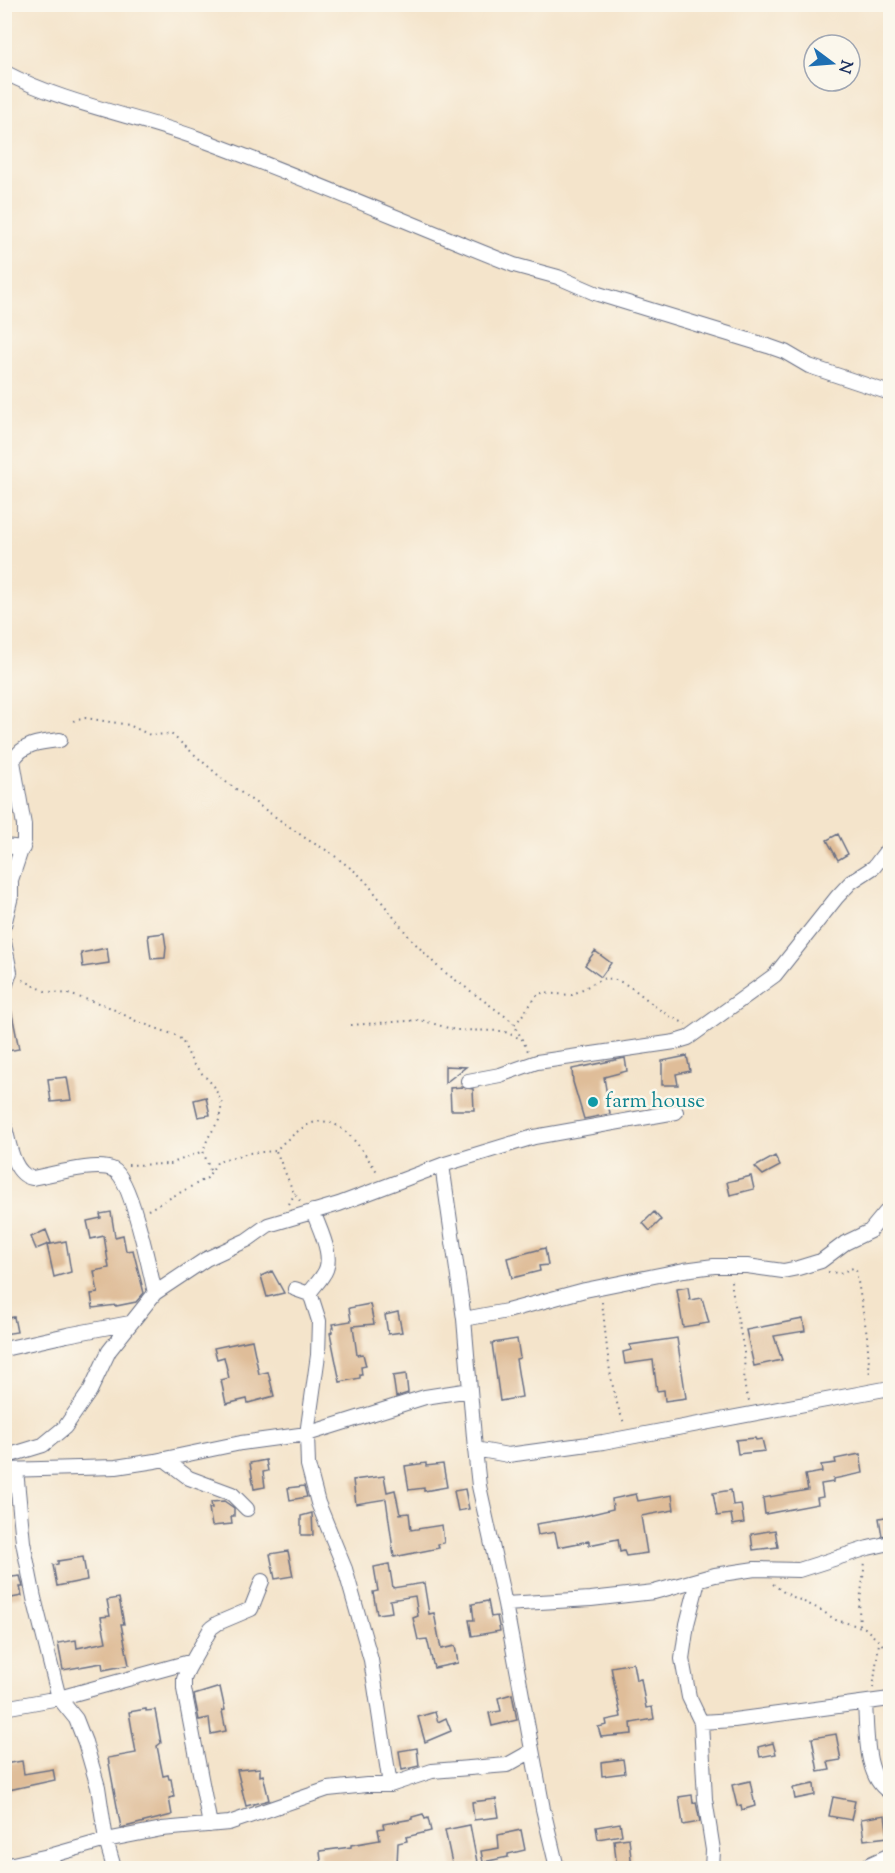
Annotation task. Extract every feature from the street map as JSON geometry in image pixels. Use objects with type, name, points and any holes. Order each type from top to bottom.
[{"type":"street","points":[[4,72],[47,92],[159,125],[253,158],[514,265],[558,277],[616,299],[768,346],[809,366],[891,393]]},
{"type":"street","points":[[4,926],[11,896],[11,880],[23,848],[24,825],[13,761],[20,751],[35,743],[60,740]]},
{"type":"street","points":[[4,846],[23,848]]},
{"type":"street","points":[[468,1081],[500,1075],[537,1062],[675,1042],[688,1038],[775,975],[837,897],[851,882],[879,862],[891,846]]},
{"type":"street","points":[[4,942],[9,965],[9,979],[4,990]]},
{"type":"street","points":[[4,1457],[43,1444],[65,1426],[90,1391],[109,1351],[155,1293],[206,1259],[247,1240],[268,1225],[339,1204],[442,1165],[534,1137],[676,1112]]},
{"type":"street","points":[[4,1124],[17,1168],[27,1177],[96,1167],[114,1170],[123,1180],[136,1216],[155,1293]]},
{"type":"street","points":[[442,1165],[464,1319],[479,1486],[505,1604],[532,1751],[557,1869]]},
{"type":"street","points":[[464,1319],[684,1270],[730,1266],[783,1270],[798,1268],[821,1261],[845,1243],[870,1230],[891,1207]]},
{"type":"street","points":[[309,1294],[324,1275],[328,1261],[311,1212]]},
{"type":"street","points":[[295,1289],[309,1294],[315,1305],[320,1330],[307,1434],[308,1465],[318,1503],[345,1569],[371,1660],[390,1785]]},
{"type":"street","points":[[4,1349],[130,1323]]},
{"type":"street","points":[[474,1449],[508,1455],[631,1438],[891,1388]]},
{"type":"street","points":[[114,1869],[106,1840],[98,1787],[85,1742],[76,1719],[59,1698],[34,1598],[10,1470],[116,1467],[164,1459],[241,1443],[307,1434],[425,1397],[471,1390]]},
{"type":"street","points":[[164,1459],[189,1478],[231,1494],[247,1509]]},
{"type":"street","points":[[505,1604],[591,1599],[654,1592],[715,1575],[745,1570],[799,1570],[891,1543]]},
{"type":"street","points":[[210,1825],[184,1679],[214,1625],[251,1610],[262,1581]]},
{"type":"street","points":[[698,1581],[687,1624],[682,1659],[689,1697],[701,1722],[705,1799],[713,1850],[712,1869]]},
{"type":"street","points":[[4,1708],[59,1698],[193,1661]]},
{"type":"street","points":[[701,1722],[734,1720],[891,1699]]},
{"type":"street","points":[[871,1702],[870,1762],[877,1781],[891,1792]]},
{"type":"street","points":[[4,1866],[106,1840],[162,1829],[229,1823],[328,1789],[390,1785],[432,1770],[507,1764],[532,1751]]},
{"type":"street","points":[[865,1869],[867,1865],[891,1855]]},
{"type":"path","points":[[73,721],[86,718],[129,726],[150,735],[171,734],[226,782],[308,840],[328,851],[367,883],[410,938],[439,968],[515,1026],[537,1062]]},
{"type":"path","points":[[9,965],[22,980],[39,989],[94,1001],[182,1040],[194,1064],[214,1086],[222,1104],[219,1120],[203,1151],[211,1173]]},
{"type":"path","points":[[515,1026],[539,993],[572,995],[607,978],[633,988],[656,1008],[674,1019],[700,1029]]},
{"type":"path","points":[[351,1025],[422,1020],[455,1030],[503,1031],[521,1039]]},
{"type":"path","points":[[136,1216],[201,1182],[211,1173],[215,1164],[226,1158],[276,1151],[306,1125],[315,1121],[329,1121],[358,1144],[386,1186]]},
{"type":"path","points":[[114,1170],[136,1164],[170,1164],[203,1151]]},
{"type":"path","points":[[276,1151],[293,1191],[311,1212]]},
{"type":"path","points":[[821,1261],[831,1273],[840,1273],[853,1268],[856,1270],[867,1335],[872,1392]]},
{"type":"path","points":[[730,1266],[736,1316],[744,1353],[746,1392],[748,1399],[760,1413]]},
{"type":"path","points":[[600,1287],[619,1412],[631,1438]]},
{"type":"path","points":[[860,1626],[859,1602],[868,1548]]},
{"type":"path","points":[[768,1570],[778,1589],[836,1620],[860,1626],[891,1652]]},
{"type":"path","points":[[871,1702],[879,1643]]},
{"type":"building","points":[[838,834],[848,854],[838,860],[827,840]]},
{"type":"building","points":[[164,933],[165,958],[151,959],[148,935]]},
{"type":"building","points":[[107,948],[109,963],[83,967],[81,953]]},
{"type":"building","points":[[595,951],[611,963],[601,977],[585,965]]},
{"type":"building","points":[[10,1004],[19,1049],[8,1051],[4,1032],[4,1005]]},
{"type":"building","points":[[687,1056],[690,1071],[676,1074],[678,1085],[662,1085],[662,1061]]},
{"type":"building","name":"farm house","points":[[625,1058],[627,1071],[604,1077],[610,1114],[584,1119],[573,1082],[572,1069]]},
{"type":"building","points":[[445,1066],[466,1067],[445,1083]]},
{"type":"building","points":[[67,1077],[71,1100],[51,1102],[48,1079]]},
{"type":"building","points":[[450,1088],[473,1089],[474,1110],[451,1110]]},
{"type":"building","points":[[206,1097],[210,1115],[198,1117],[194,1100]]},
{"type":"building","points":[[775,1156],[780,1166],[763,1175],[755,1167]]},
{"type":"building","points":[[751,1176],[754,1189],[730,1195],[727,1182]]},
{"type":"building","points":[[111,1212],[115,1237],[123,1235],[126,1251],[133,1250],[144,1293],[136,1302],[93,1308],[91,1294],[98,1293],[94,1271],[109,1268],[104,1236],[91,1239],[87,1221],[101,1218],[100,1214]]},
{"type":"building","points":[[654,1212],[661,1220],[650,1231],[643,1223]]},
{"type":"building","points":[[46,1230],[51,1243],[36,1249],[31,1237]]},
{"type":"building","points":[[66,1241],[71,1272],[54,1277],[47,1245]]},
{"type":"building","points":[[545,1248],[548,1265],[539,1266],[540,1271],[512,1278],[507,1258]]},
{"type":"building","points":[[272,1271],[284,1293],[267,1297],[261,1276]]},
{"type":"building","points":[[688,1287],[690,1300],[702,1298],[709,1323],[683,1327],[677,1289]]},
{"type":"building","points":[[370,1304],[374,1324],[353,1326],[357,1355],[363,1354],[366,1366],[361,1367],[360,1378],[340,1382],[330,1333],[334,1328],[333,1324],[351,1321],[349,1308]]},
{"type":"building","points":[[398,1312],[402,1332],[388,1334],[385,1315]]},
{"type":"building","points":[[14,1317],[17,1332],[4,1334],[4,1319]]},
{"type":"building","points":[[803,1319],[805,1331],[774,1336],[782,1360],[754,1366],[746,1330]]},
{"type":"building","points":[[677,1338],[686,1398],[665,1401],[664,1390],[657,1391],[653,1360],[625,1364],[623,1352],[631,1350],[630,1345]]},
{"type":"building","points":[[517,1339],[520,1358],[516,1359],[522,1397],[500,1401],[492,1343]]},
{"type":"building","points":[[252,1340],[259,1374],[268,1372],[274,1396],[248,1403],[247,1399],[226,1404],[221,1380],[229,1378],[224,1357],[217,1359],[214,1348]]},
{"type":"building","points":[[406,1374],[408,1393],[396,1397],[393,1376]]},
{"type":"building","points":[[755,1438],[756,1440],[762,1439],[765,1451],[738,1454],[736,1440]]},
{"type":"building","points":[[860,1454],[863,1473],[821,1484],[823,1497],[817,1498],[818,1504],[765,1514],[763,1498],[808,1490],[805,1475],[822,1472],[821,1465],[836,1463],[835,1459]]},
{"type":"building","points":[[266,1460],[268,1471],[263,1472],[265,1487],[254,1489],[250,1463]]},
{"type":"building","points":[[426,1463],[426,1466],[443,1464],[447,1487],[424,1491],[424,1488],[409,1490],[405,1466]]},
{"type":"building","points":[[384,1476],[387,1492],[395,1490],[400,1514],[409,1513],[411,1530],[442,1525],[444,1543],[438,1544],[439,1548],[394,1557],[386,1499],[356,1504],[353,1480]]},
{"type":"building","points":[[304,1486],[307,1497],[290,1500],[288,1488]]},
{"type":"building","points":[[465,1489],[469,1509],[458,1511],[454,1491]]},
{"type":"building","points":[[731,1490],[733,1505],[741,1504],[744,1523],[733,1525],[731,1514],[717,1516],[713,1493]]},
{"type":"building","points":[[636,1494],[638,1501],[672,1495],[674,1510],[641,1516],[647,1553],[626,1556],[624,1551],[620,1552],[618,1539],[589,1545],[589,1541],[558,1547],[555,1532],[538,1535],[536,1524],[613,1509],[612,1499]]},
{"type":"building","points":[[224,1501],[234,1508],[234,1516],[231,1516],[232,1524],[212,1526],[209,1508],[212,1508],[211,1502]]},
{"type":"building","points":[[312,1513],[313,1535],[301,1535],[301,1516]]},
{"type":"building","points":[[891,1516],[891,1534],[882,1536],[879,1518]]},
{"type":"building","points":[[775,1530],[778,1547],[753,1550],[751,1534]]},
{"type":"building","points":[[288,1551],[293,1576],[275,1579],[270,1554]]},
{"type":"building","points":[[83,1557],[87,1580],[57,1586],[53,1565],[58,1564],[58,1561]]},
{"type":"building","points":[[389,1564],[393,1588],[424,1583],[429,1614],[434,1613],[441,1649],[455,1646],[458,1663],[434,1668],[427,1639],[418,1640],[413,1618],[418,1616],[415,1596],[390,1600],[392,1612],[377,1614],[373,1592],[378,1591],[374,1567]]},
{"type":"building","points":[[20,1576],[23,1587],[20,1587],[22,1596],[6,1599],[4,1578]]},
{"type":"building","points":[[119,1598],[124,1624],[121,1624],[129,1665],[103,1670],[102,1663],[63,1670],[58,1643],[76,1640],[77,1648],[106,1642],[101,1617],[110,1616],[107,1600]]},
{"type":"building","points":[[488,1601],[491,1617],[497,1616],[500,1631],[472,1636],[469,1620],[474,1620],[472,1604]]},
{"type":"building","points":[[633,1663],[636,1680],[641,1679],[646,1708],[652,1707],[654,1719],[631,1723],[632,1734],[601,1737],[598,1727],[607,1725],[606,1720],[621,1717],[611,1667]]},
{"type":"building","points":[[220,1687],[225,1710],[222,1711],[226,1731],[211,1734],[209,1718],[199,1720],[194,1695]]},
{"type":"building","points":[[512,1694],[517,1720],[492,1726],[489,1713],[501,1711],[498,1698]]},
{"type":"building","points":[[146,1709],[146,1711],[155,1710],[161,1743],[157,1746],[163,1776],[168,1775],[171,1779],[174,1797],[169,1798],[172,1815],[121,1828],[108,1758],[136,1753],[129,1712]]},
{"type":"building","points":[[435,1712],[438,1722],[446,1718],[451,1731],[425,1742],[418,1717]]},
{"type":"building","points":[[836,1734],[841,1760],[828,1762],[830,1770],[818,1772],[812,1738]]},
{"type":"building","points":[[773,1743],[776,1754],[760,1757],[758,1747]]},
{"type":"building","points":[[417,1748],[419,1766],[402,1770],[399,1751]]},
{"type":"building","points":[[623,1759],[625,1773],[602,1776],[601,1762]]},
{"type":"building","points":[[22,1761],[24,1774],[53,1769],[55,1780],[4,1791],[4,1764]]},
{"type":"building","points":[[260,1768],[260,1776],[263,1775],[269,1800],[246,1806],[237,1770]]},
{"type":"building","points":[[750,1781],[755,1806],[742,1810],[741,1805],[737,1806],[732,1785]]},
{"type":"building","points":[[814,1784],[815,1795],[795,1799],[793,1788]]},
{"type":"building","points":[[692,1795],[693,1803],[696,1802],[700,1822],[683,1825],[679,1797]]},
{"type":"building","points":[[833,1797],[855,1801],[851,1820],[829,1816]]},
{"type":"building","points":[[496,1799],[499,1817],[474,1820],[472,1802]]},
{"type":"building","points":[[423,1814],[425,1819],[428,1818],[431,1831],[406,1837],[407,1841],[398,1843],[397,1864],[380,1865],[381,1869],[322,1869],[320,1851],[380,1840],[378,1829],[384,1828],[383,1824],[412,1819],[412,1817]]},
{"type":"building","points":[[885,1815],[888,1837],[864,1840],[861,1819]]},
{"type":"building","points":[[620,1823],[622,1835],[598,1839],[596,1827]]},
{"type":"building","points":[[470,1825],[477,1862],[453,1868],[445,1830]]},
{"type":"building","points":[[521,1830],[525,1850],[508,1854],[508,1857],[483,1862],[481,1851],[499,1848],[498,1835]]},
{"type":"building","points":[[629,1838],[632,1869],[617,1869],[614,1840]]},
{"type":"place","name":"farm house","points":[[593,1102]]}]
